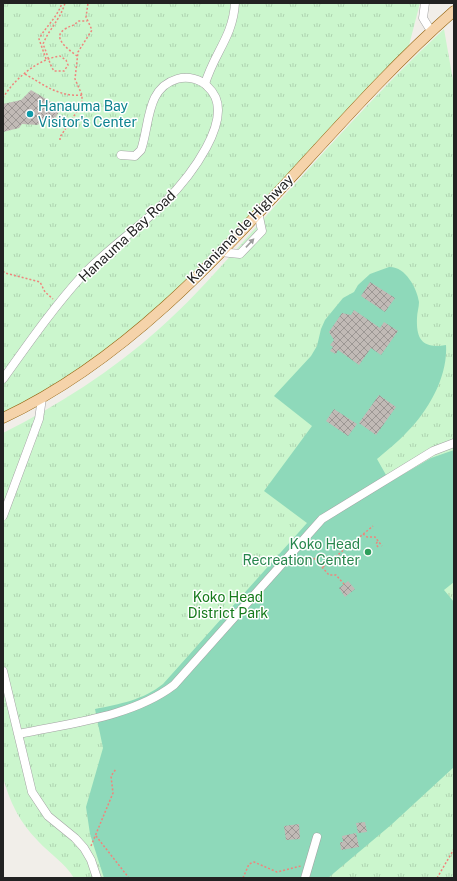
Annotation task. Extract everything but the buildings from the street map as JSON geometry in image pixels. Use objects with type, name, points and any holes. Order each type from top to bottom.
[{"type":"main road","name":"Kalaniana’ole Highway","points":[[4,415],[42,398],[126,341],[160,312],[258,212],[348,114],[431,31],[454,11]]},
{"type":"lane","points":[[121,154],[135,156],[141,150],[151,108],[160,88],[170,82],[182,78],[195,79],[205,84],[208,72],[230,32],[236,3]]},
{"type":"lane","points":[[425,3],[423,18],[431,31]]},
{"type":"lane","name":"Hanauma Bay Road","points":[[3,379],[58,303],[94,264],[164,203],[181,184],[199,158],[216,128],[219,109],[215,96],[205,84]]},
{"type":"lane","points":[[220,252],[240,254],[262,231],[258,212]]},
{"type":"lane","points":[[3,516],[39,419],[42,398]]},
{"type":"lane","points":[[19,734],[129,710],[161,695],[174,685],[322,519],[432,451],[454,443]]},
{"type":"lane","points":[[3,671],[30,785],[39,804],[53,820],[75,838],[87,854],[97,878]]},
{"type":"lane","points":[[305,878],[317,837]]},
{"type":"path","points":[[46,60],[39,39],[53,20],[62,3]]},
{"type":"path","points":[[3,98],[25,74],[49,58],[60,56],[66,60],[68,66],[64,71],[54,71],[49,58],[43,44],[46,36],[57,22],[65,3]]},
{"type":"path","points":[[60,140],[60,137],[80,108],[82,95],[75,79],[79,50],[92,30],[87,21],[88,3]]},
{"type":"path","points":[[78,56],[62,45],[60,38],[64,29],[73,27],[78,21],[87,21]]},
{"type":"path","points":[[25,74],[54,91],[68,95],[82,95]]},
{"type":"path","points":[[3,270],[5,273],[40,282],[45,292],[58,303]]},
{"type":"path","points":[[323,567],[373,526]]},
{"type":"path","points":[[363,534],[367,537],[374,537],[382,546]]},
{"type":"path","points":[[378,541],[376,544],[378,547]]},
{"type":"path","points":[[314,558],[329,575],[336,575],[344,584]]},
{"type":"path","points":[[87,854],[96,836],[113,793],[112,776],[116,769]]},
{"type":"path","points":[[96,836],[129,878]]},
{"type":"path","points":[[437,878],[454,849]]},
{"type":"path","points":[[242,878],[249,864],[254,862],[277,872],[309,864]]},
{"type":"green space","points":[[3,3],[420,3],[407,53],[256,214],[126,341],[3,418]]},
{"type":"green space","name":"Koko Head District Park","points":[[444,29],[454,86],[454,878],[74,878],[66,867],[43,846],[26,827],[8,795],[3,777],[3,433],[65,399],[104,373],[159,329],[185,305],[371,101]]},
{"type":"green space","name":"Koko Head Recreation Center","points":[[389,267],[400,270],[405,274],[416,290],[419,302],[417,326],[422,341],[432,346],[446,345],[444,369],[436,392],[430,403],[407,432],[377,459],[390,482],[431,458],[454,450],[454,582],[444,590],[454,602],[454,767],[391,825],[328,878],[104,878],[90,834],[86,807],[103,748],[95,709],[139,698],[163,684],[307,523],[264,491],[312,426],[274,396],[311,356],[317,346],[325,320],[343,298],[354,292],[358,285],[370,274]]},
{"type":"place","name":"Hanauma Bay Visitor's Center","points":[[30,114]]},
{"type":"place","name":"Koko Head Recreation Center","points":[[368,552]]}]
